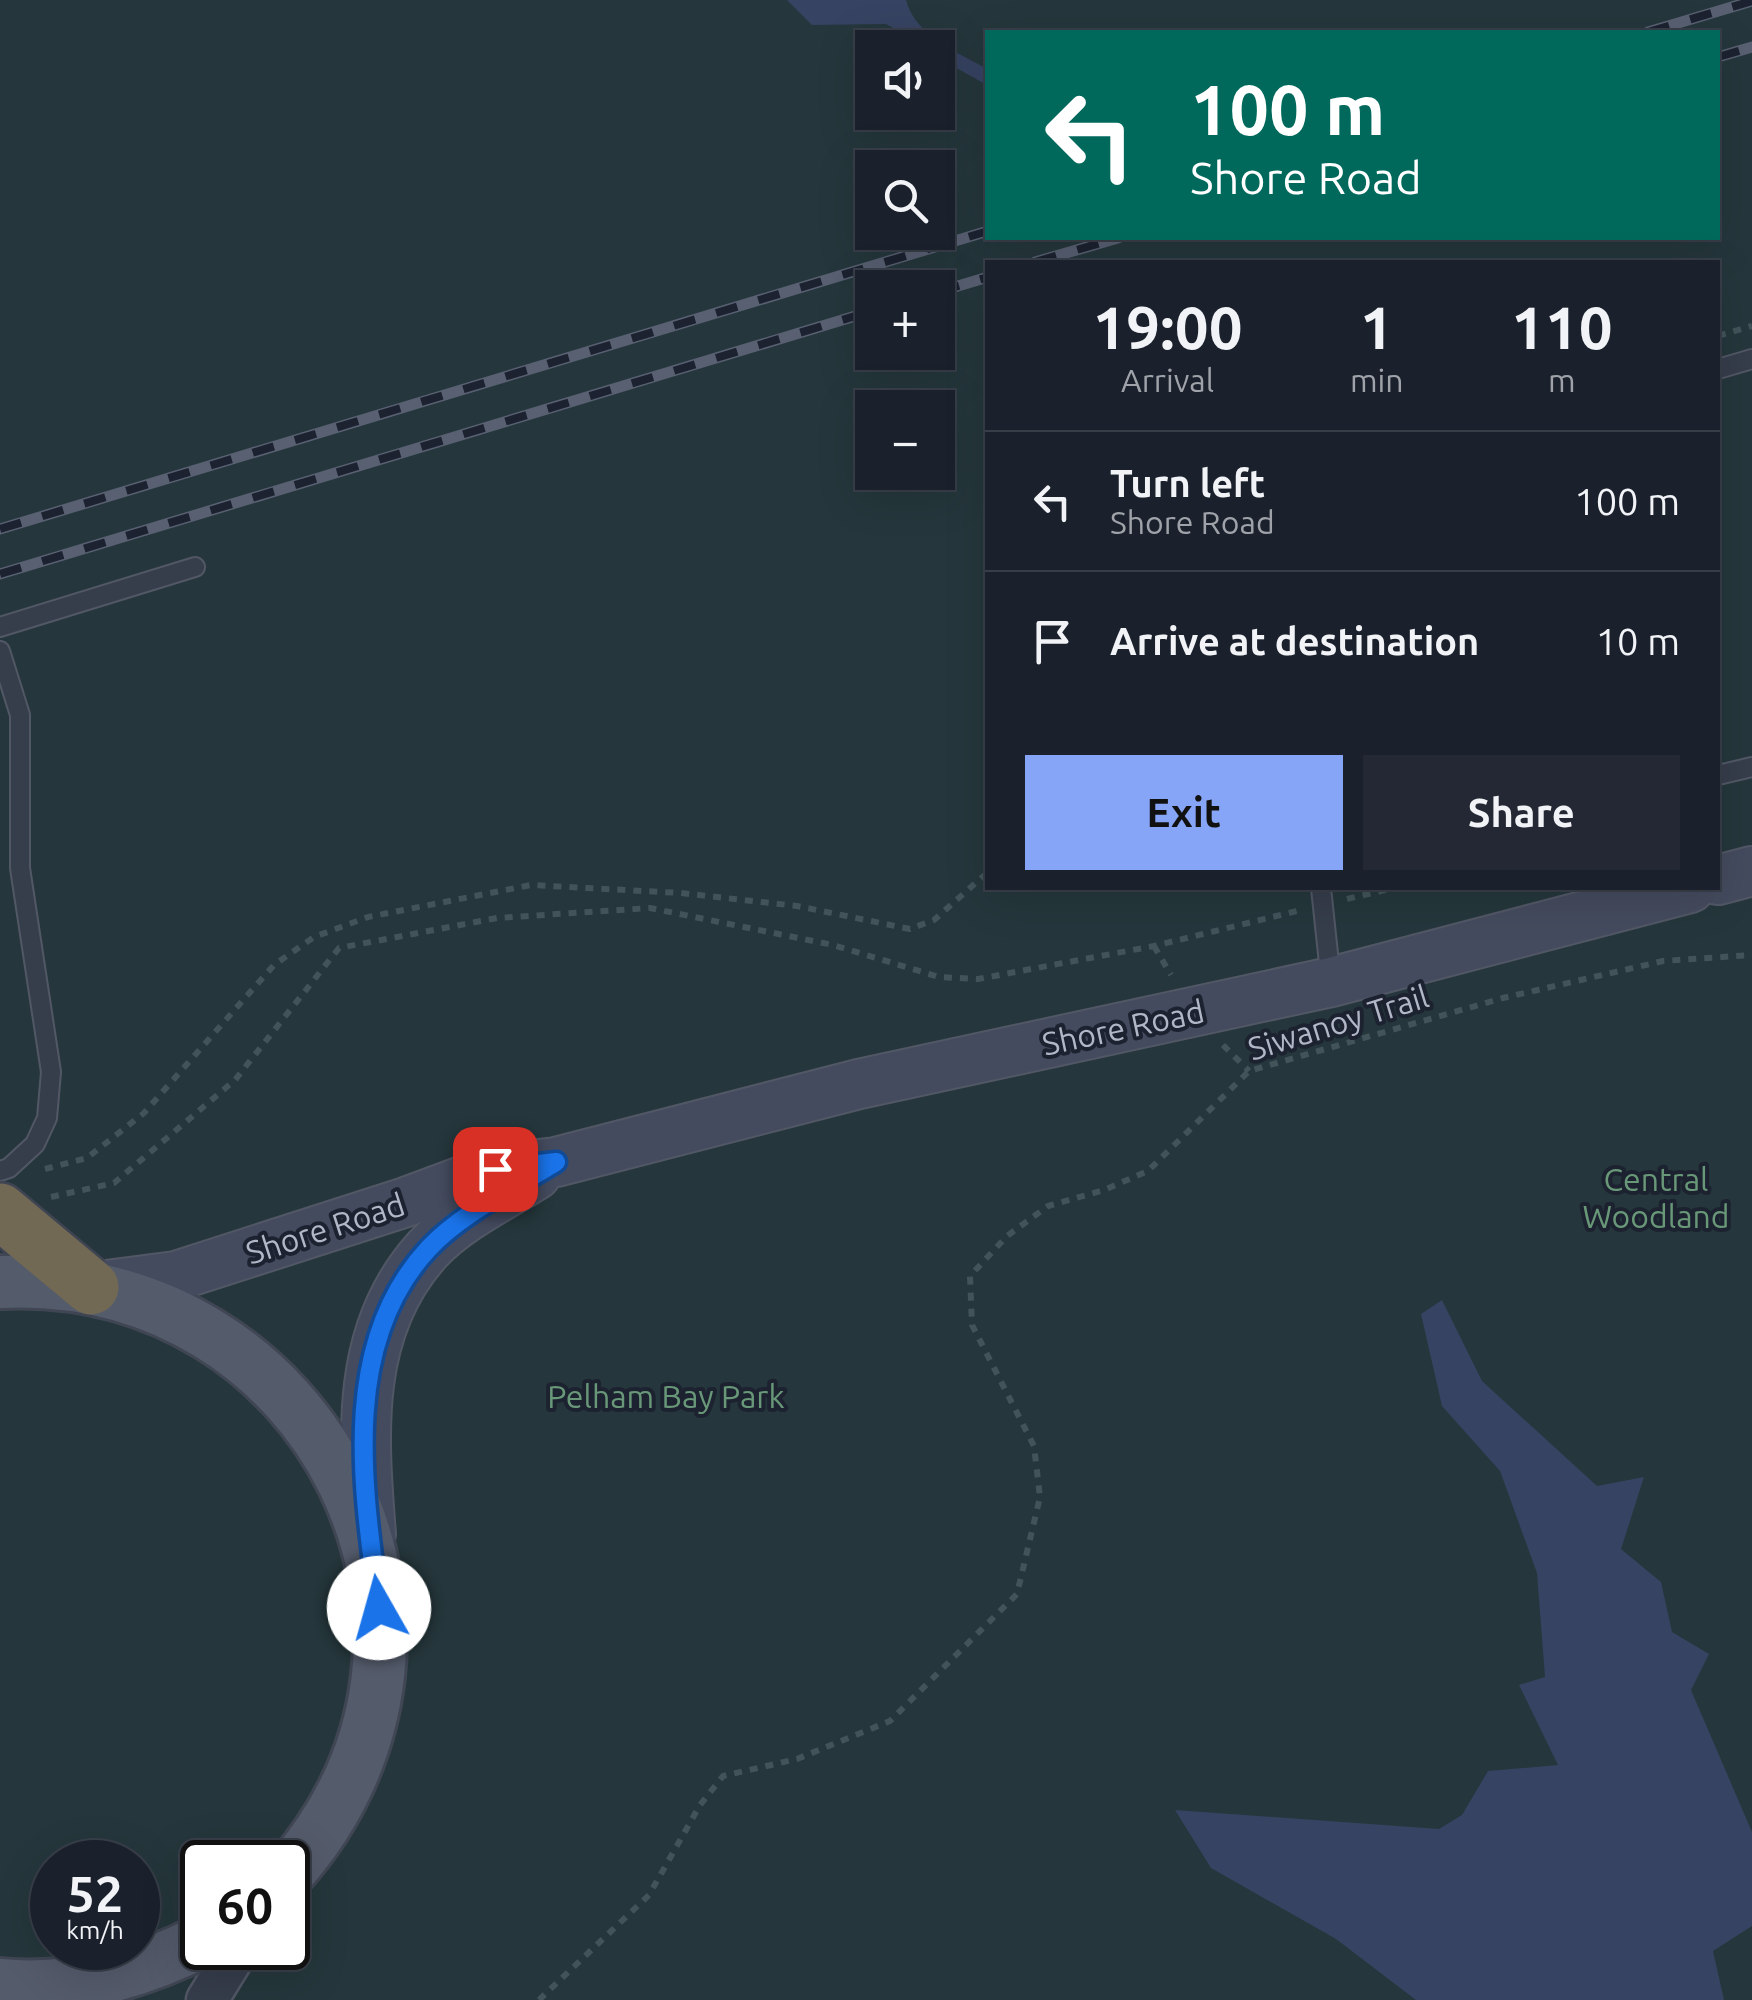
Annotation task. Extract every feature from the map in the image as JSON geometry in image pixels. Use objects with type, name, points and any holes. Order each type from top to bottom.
[{"type":"highway","points":[[13,1187],[92,1288]]},
{"type":"main road","points":[[1720,879],[1752,871]]},
{"type":"main road","name":"Shore Road","points":[[92,1288],[176,1276],[495,1169],[556,1162],[859,1084],[1331,982],[1682,890]]},
{"type":"main road","name":"Shore Road","points":[[374,1572],[364,1411],[370,1366],[386,1313],[398,1287],[451,1229],[556,1162]]},
{"type":"main road","points":[[0,1282],[92,1288],[138,1300],[184,1319],[267,1376],[329,1452],[357,1510],[374,1572],[380,1640],[366,1730],[342,1794],[310,1844]]},
{"type":"main road","points":[[0,1986],[44,1987],[108,1978],[180,1952]]},
{"type":"street","points":[[207,2000],[225,1970]]},
{"type":"lane","points":[[1720,368],[1752,359]]},
{"type":"lane","points":[[0,627],[196,567]]},
{"type":"lane","points":[[0,651],[20,715],[20,868],[51,1072],[47,1118],[13,1187]]},
{"type":"lane","points":[[1720,775],[1752,767]]},
{"type":"lane","points":[[1322,896],[1331,982]]},
{"type":"path","points":[[1720,335],[1752,326]]},
{"type":"path","points":[[13,1187],[87,1158],[144,1113],[274,965],[314,938],[368,917],[531,885],[797,906],[910,929],[934,920],[985,875]]},
{"type":"path","points":[[13,1187],[114,1183],[235,1080],[340,948],[497,918],[650,908],[832,945],[868,959],[939,977],[978,979],[1154,946],[1322,896],[1376,890]]},
{"type":"path","name":"Siwanoy Trail","points":[[538,2000],[649,1895],[700,1805],[723,1776],[797,1759],[890,1721],[1016,1594],[1040,1496],[1034,1446],[972,1325],[970,1276],[1007,1236],[1048,1206],[1104,1190],[1148,1170],[1249,1071],[1503,998],[1663,961],[1752,955]]},
{"type":"green space","name":"Pelham Bay Park","points":[[0,0],[1752,0],[1752,2000],[0,2000]]},
{"type":"water","points":[[787,0],[906,0],[924,30],[897,30],[886,24],[812,25]]},
{"type":"water","points":[[955,51],[985,68],[985,84],[955,67]]},
{"type":"water","points":[[1442,1300],[1482,1381],[1597,1486],[1644,1477],[1621,1549],[1661,1582],[1672,1632],[1709,1654],[1691,1690],[1752,1832],[1752,1926],[1713,1951],[1724,2000],[1416,2000],[1336,1939],[1211,1868],[1175,1810],[1439,1829],[1462,1815],[1488,1771],[1558,1765],[1519,1685],[1545,1677],[1537,1573],[1500,1471],[1442,1406],[1421,1314]]},
{"type":"railway","points":[[1655,30],[1752,1]]},
{"type":"railway","points":[[1720,56],[1752,47]]},
{"type":"railway","points":[[0,529],[985,232]]},
{"type":"railway","points":[[1042,260],[1111,240]]},
{"type":"railway","points":[[955,287],[985,278]]},
{"type":"railway","points":[[0,574],[855,316]]},
{"type":"route","points":[[379,1608],[365,1464],[364,1411],[370,1366],[398,1287],[430,1248],[451,1229],[556,1162],[495,1169]]},
{"type":"park label","name":"Central Woodland","points":[[1656,1198]]}]
